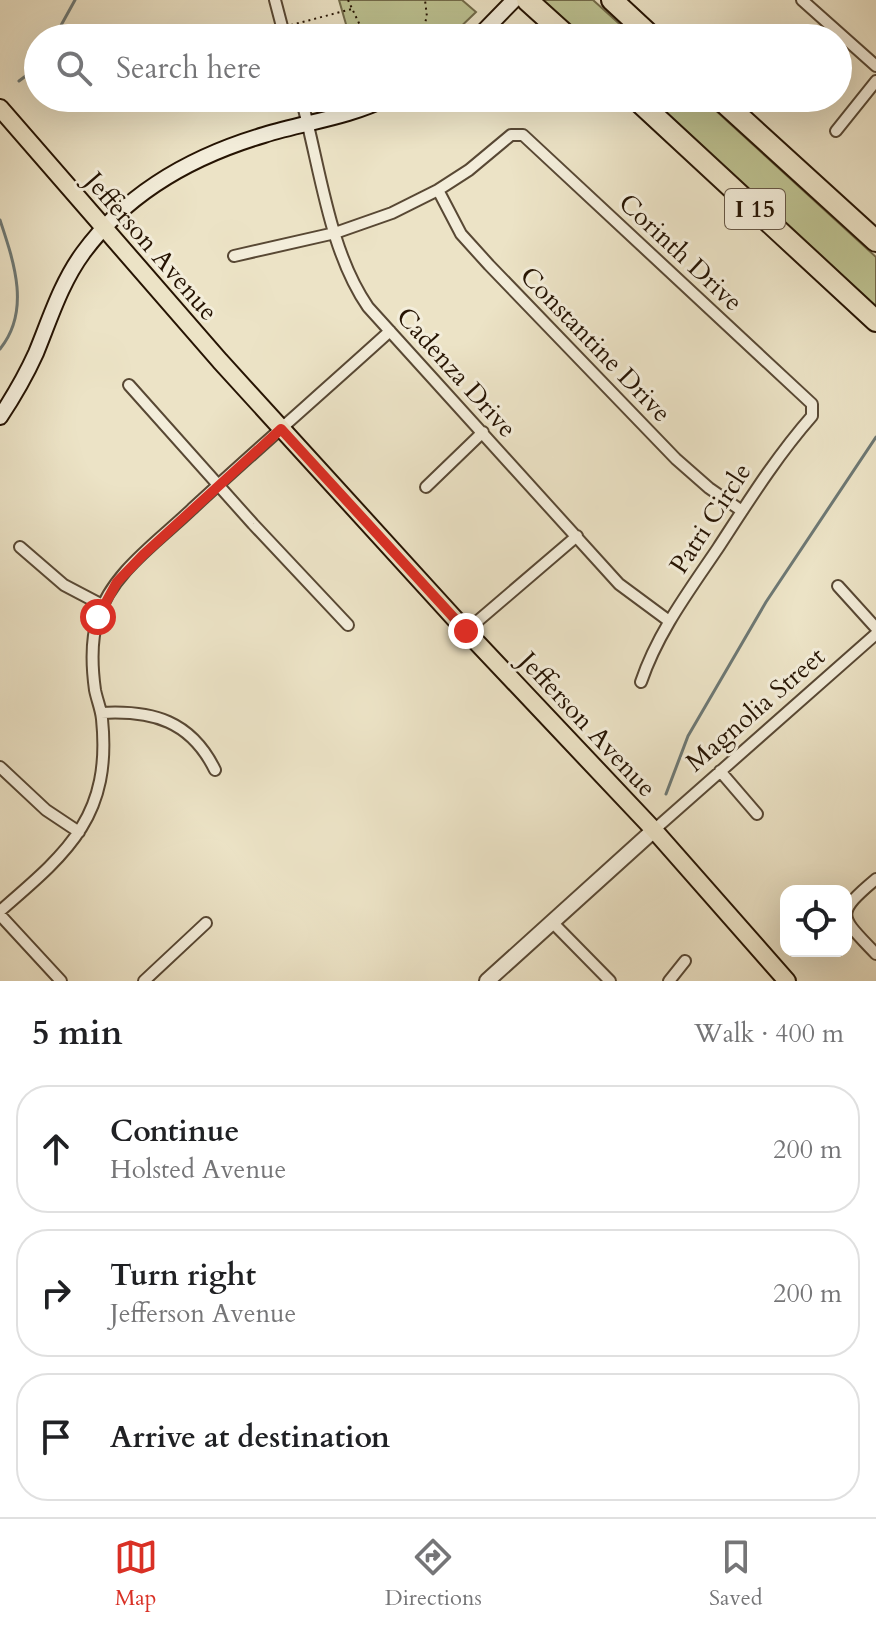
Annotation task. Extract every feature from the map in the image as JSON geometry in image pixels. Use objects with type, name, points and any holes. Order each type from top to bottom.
[{"type":"highway","points":[[527,0],[554,24]]},
{"type":"highway","points":[[612,0],[638,24]]},
{"type":"highway","name":"I 15","points":[[650,112],[876,321]]},
{"type":"highway","name":"I 15","points":[[734,112],[876,241]]},
{"type":"main road","points":[[492,24],[514,0]]},
{"type":"main road","name":"Jefferson Avenue","points":[[0,108],[281,429],[654,830],[787,981]]},
{"type":"main road","points":[[0,417],[34,356],[64,283],[104,228],[133,200],[173,172],[215,151],[265,134],[352,112]]},
{"type":"main road","name":"Magnolia Street","points":[[487,981],[654,830]]},
{"type":"street","points":[[275,0],[282,24]]},
{"type":"street","points":[[802,0],[829,24]]},
{"type":"street","points":[[852,45],[876,66]]},
{"type":"street","points":[[852,111],[876,81]]},
{"type":"street","name":"Cadenza Drive","points":[[305,112],[335,233],[352,284],[390,331],[619,584],[669,621]]},
{"type":"street","points":[[836,131],[851,112]]},
{"type":"street","name":"Corinth Drive","points":[[438,190],[469,170],[511,135],[523,135],[796,389]]},
{"type":"street","points":[[234,256],[335,233],[392,213],[438,190]]},
{"type":"street","name":"Constantine Drive","points":[[438,190],[461,234],[489,265],[676,459],[742,511]]},
{"type":"street","points":[[61,981],[0,913],[73,843],[90,812],[101,780],[101,713],[95,688],[93,656],[98,617],[117,582],[218,485],[390,331]]},
{"type":"street","points":[[129,385],[348,625]]},
{"type":"street","name":"Patri Circle","points":[[641,682],[652,651],[669,621],[770,467],[812,416],[812,404],[796,389]]},
{"type":"street","points":[[426,487],[483,432]]},
{"type":"street","points":[[466,631],[577,536]]},
{"type":"street","points":[[20,547],[64,585],[104,606]]},
{"type":"street","points":[[838,586],[876,628]]},
{"type":"street","name":"Magnolia Street","points":[[654,830],[876,634]]},
{"type":"street","points":[[101,713],[144,713],[165,721],[189,733],[205,751],[215,770]]},
{"type":"street","points":[[0,767],[46,810],[79,832]]},
{"type":"street","points":[[720,771],[757,814]]},
{"type":"street","points":[[876,879],[849,902],[846,915],[850,927],[876,954]]},
{"type":"street","points":[[552,922],[610,981]]},
{"type":"street","points":[[144,981],[206,923]]},
{"type":"street","points":[[669,981],[685,961]]},
{"type":"path","points":[[348,0],[359,24]]},
{"type":"path","points":[[424,24],[427,17],[425,0]]},
{"type":"path","points":[[310,24],[352,9]]},
{"type":"green space","points":[[339,0],[462,0],[476,12],[464,24],[346,24]]},
{"type":"green space","points":[[541,0],[593,0],[620,24],[567,24]]},
{"type":"green space","points":[[662,112],[717,112],[876,257],[876,309]]},
{"type":"waterway","points":[[62,24],[75,0]]},
{"type":"waterway","points":[[19,81],[24,77]]},
{"type":"waterway","points":[[0,220],[17,286],[15,319],[0,349]]},
{"type":"waterway","points":[[666,794],[688,736],[766,602],[876,437]]},
{"type":"route","points":[[98,617],[117,582],[143,555],[281,429],[466,631]]}]
